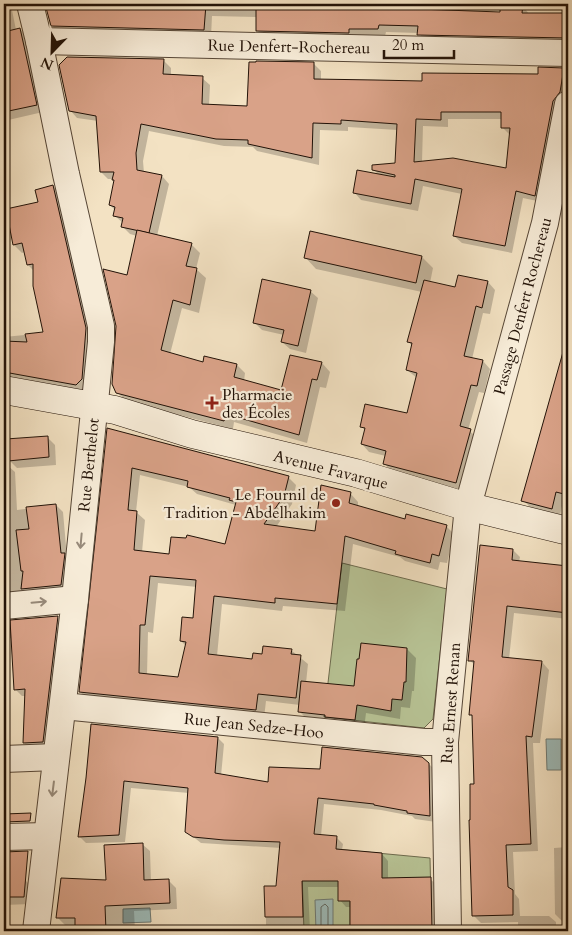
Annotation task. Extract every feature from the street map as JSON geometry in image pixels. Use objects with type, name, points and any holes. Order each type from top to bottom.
[{"type":"street","name":"Rue Berthelot","points":[[30,4],[40,41],[66,174],[101,326],[101,342],[75,599],[36,931]]},
{"type":"street","name":"Rue Denfert-Rochereau","points":[[40,41],[568,53]]},
{"type":"street","name":"Passage Denfert Rochereau","points":[[468,506],[545,223],[568,104]]},
{"type":"street","name":"Avenue Favarque","points":[[4,390],[115,410],[215,440],[356,473],[468,506],[568,531]]},
{"type":"street","name":"Rue Ernest Renan","points":[[448,931],[445,742],[468,506]]},
{"type":"street","points":[[4,606],[75,599]]},
{"type":"street","name":"Rue Jean Sedze-Hoo","points":[[63,706],[424,742],[445,742]]},
{"type":"street","points":[[4,759],[56,757]]},
{"type":"street","points":[[4,837],[47,836]]},
{"type":"green space","points":[[342,563],[447,589],[433,719],[424,728],[324,717]]},
{"type":"green space","points":[[301,844],[313,847],[430,858],[431,901],[350,902],[350,931],[304,931]]},
{"type":"water","points":[[546,739],[561,739],[561,770],[547,770]]},
{"type":"water","points":[[333,899],[333,931],[316,931],[315,900]]},
{"type":"water","points":[[150,908],[151,922],[123,923],[123,909]]},
{"type":"building","points":[[45,4],[206,4],[204,30],[51,26]]},
{"type":"building","points":[[256,4],[391,4],[390,8],[500,12],[500,4],[523,4],[522,13],[568,13],[568,38],[417,35],[418,26],[379,25],[378,29],[349,29],[349,33],[256,31]]},
{"type":"building","points":[[20,28],[37,105],[4,112],[4,32]]},
{"type":"building","points":[[67,57],[164,59],[163,74],[203,76],[202,104],[247,106],[249,62],[256,61],[314,62],[314,79],[422,81],[422,73],[538,74],[538,67],[564,68],[560,92],[553,101],[535,196],[516,191],[505,246],[453,236],[462,189],[415,179],[411,204],[353,193],[357,170],[395,177],[395,175],[372,170],[372,165],[395,163],[397,124],[341,120],[341,124],[313,123],[312,158],[248,144],[248,140],[216,139],[141,124],[136,153],[137,170],[162,175],[149,233],[121,227],[123,218],[113,216],[115,207],[109,205],[114,172],[100,172],[96,116],[69,111],[59,65]],"holes":[[[441,112],[501,112],[501,128],[510,128],[506,168],[453,158],[414,162],[416,119],[441,120]]]},
{"type":"building","points":[[53,185],[86,328],[82,379],[76,385],[4,372],[4,341],[27,342],[25,334],[43,332],[33,286],[33,264],[27,265],[22,243],[13,245],[6,209],[38,202],[35,190]]},
{"type":"building","points":[[137,230],[192,243],[186,266],[197,268],[190,305],[173,300],[161,350],[203,362],[204,356],[237,364],[234,377],[281,390],[290,355],[322,362],[317,380],[312,379],[299,435],[226,414],[224,421],[116,393],[112,384],[116,326],[103,269],[127,275]]},
{"type":"building","points":[[310,231],[422,256],[416,283],[304,258]]},
{"type":"building","points":[[458,275],[488,281],[482,308],[476,306],[464,356],[483,360],[477,386],[471,385],[460,426],[471,429],[456,483],[383,464],[386,451],[361,444],[365,428],[360,427],[365,404],[407,413],[417,373],[406,370],[412,343],[407,342],[424,280],[455,287]]},
{"type":"building","points":[[262,279],[311,290],[298,346],[281,342],[284,330],[253,323]]},
{"type":"building","points":[[563,352],[568,353],[568,495],[556,492],[552,509],[521,501]]},
{"type":"building","points":[[107,428],[289,476],[284,496],[264,524],[315,531],[321,485],[351,492],[349,503],[405,519],[406,514],[447,525],[439,556],[432,554],[430,563],[395,554],[396,551],[345,536],[337,604],[275,598],[275,603],[214,596],[208,654],[252,659],[253,653],[262,654],[263,646],[292,649],[291,654],[301,655],[296,698],[258,694],[256,710],[79,692]],"holes":[[[132,468],[188,481],[187,487],[230,498],[229,500],[236,502],[225,544],[187,535],[186,538],[171,537],[169,554],[134,550],[137,511],[128,510]],[[150,576],[196,580],[193,618],[182,617],[180,641],[186,642],[178,677],[139,673],[140,625],[145,625]]]},
{"type":"building","points":[[48,436],[49,457],[8,461],[6,439]]},
{"type":"building","points":[[56,504],[61,553],[65,553],[61,585],[21,589],[23,571],[21,571],[16,530],[29,529],[26,507]]},
{"type":"building","points":[[480,545],[513,549],[512,560],[568,566],[568,613],[507,606],[502,657],[542,661],[532,737],[526,736],[531,844],[506,845],[508,887],[513,890],[513,915],[472,916],[469,820],[470,784],[474,784],[472,715],[469,715],[474,661],[468,661]]},
{"type":"building","points":[[58,616],[43,742],[23,743],[25,689],[14,690],[10,620]]},
{"type":"building","points":[[361,643],[407,648],[406,682],[404,682],[402,700],[392,699],[391,711],[357,705],[355,720],[298,712],[301,681],[354,686]]},
{"type":"building","points":[[91,724],[218,737],[215,773],[268,782],[269,767],[320,769],[322,747],[422,757],[429,763],[430,816],[407,813],[407,811],[374,804],[318,798],[314,834],[337,836],[336,849],[382,853],[382,878],[431,877],[432,931],[350,931],[350,901],[338,901],[338,881],[302,881],[303,917],[265,917],[264,886],[276,886],[280,842],[193,837],[185,832],[188,788],[124,781],[119,835],[78,837]]},
{"type":"building","points":[[31,813],[30,821],[4,822],[4,814]]},
{"type":"building","points":[[143,843],[144,880],[169,879],[170,903],[105,906],[106,931],[75,931],[75,918],[56,918],[61,878],[106,880],[104,845]]},
{"type":"building","points":[[28,851],[24,897],[4,897],[4,852]]},
{"type":"place","name":"Pharmacie des Écoles","points":[[212,403]]},
{"type":"place","name":"Le Fournil de Tradition - Abdelhakim","points":[[336,503]]}]
